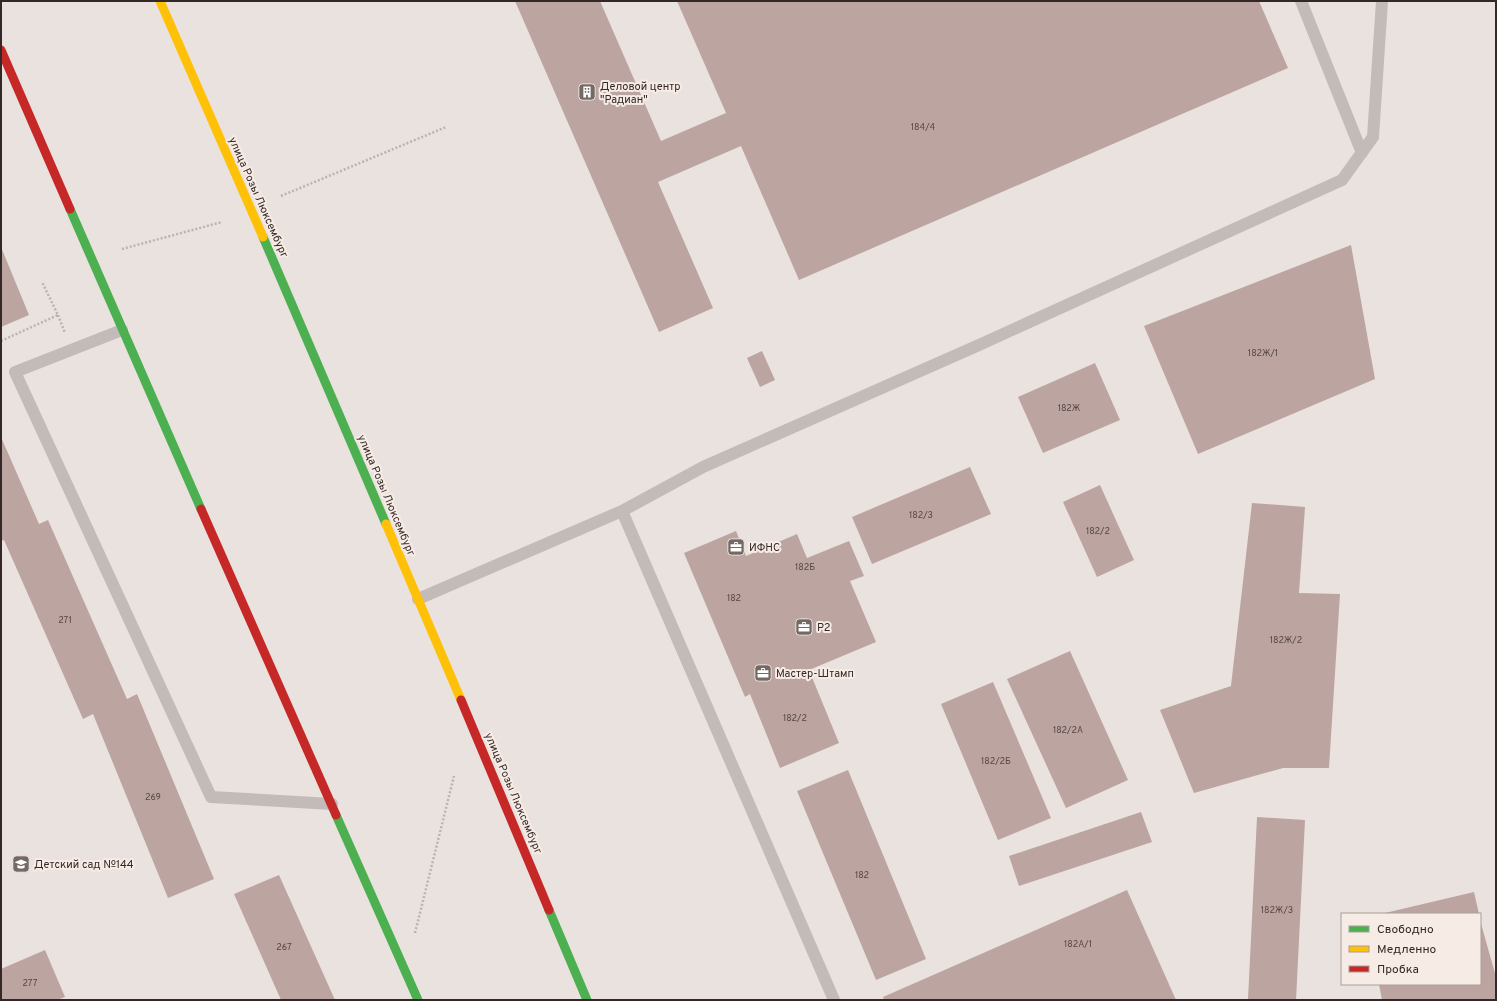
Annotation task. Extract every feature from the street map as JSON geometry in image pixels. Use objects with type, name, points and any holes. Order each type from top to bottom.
[{"type":"main road","name":"улица Розы Люксембург","points":[[160,1],[418,599],[587,1000]]},
{"type":"main road","points":[[1,50],[122,330],[418,1000]]},
{"type":"lane","points":[[1301,1],[1362,153]]},
{"type":"lane","points":[[418,599],[622,511],[703,467],[979,345],[1342,180],[1374,137],[1382,1]]},
{"type":"lane","points":[[122,330],[15,372],[211,797],[332,804]]},
{"type":"lane","points":[[622,511],[834,1000]]},
{"type":"path","points":[[281,196],[446,127]]},
{"type":"path","points":[[122,249],[222,222]]},
{"type":"path","points":[[1,341],[58,316],[42,282]]},
{"type":"path","points":[[414,937],[454,776]]},
{"type":"building","points":[[515,1],[600,1],[661,141],[726,113],[677,1],[1259,1],[1288,68],[799,280],[741,146],[658,182],[713,308],[659,332]]},
{"type":"building","points":[[1351,245],[1375,379],[1198,454],[1144,326]]},
{"type":"building","points":[[1,247],[29,315],[1,327]]},
{"type":"building","points":[[762,351],[775,380],[760,387],[747,358]]},
{"type":"building","points":[[1095,363],[1120,420],[1043,453],[1018,397]]},
{"type":"building","points":[[1,437],[39,524],[48,520],[127,699],[137,694],[214,879],[168,898],[93,714],[83,719],[4,540],[1,541]]},
{"type":"building","points":[[970,467],[991,514],[872,564],[852,517]]},
{"type":"building","points":[[1100,485],[1134,560],[1097,577],[1063,502]]},
{"type":"building","points":[[1252,503],[1305,507],[1299,593],[1340,594],[1329,768],[1283,768],[1194,793],[1160,710],[1231,686]]},
{"type":"building","points":[[736,531],[746,556],[797,534],[807,558],[849,541],[864,576],[850,581],[876,642],[809,670],[839,743],[780,768],[750,694],[745,697],[684,553]]},
{"type":"building","points":[[1070,651],[1128,780],[1066,808],[1007,679]]},
{"type":"building","points":[[993,682],[1051,818],[998,840],[941,704]]},
{"type":"building","points":[[848,770],[926,959],[876,980],[797,791]]},
{"type":"building","points":[[1141,812],[1152,842],[1019,886],[1009,856]]},
{"type":"building","points":[[1257,817],[1305,820],[1296,1000],[1248,999]]},
{"type":"building","points":[[279,875],[335,1000],[281,1000],[234,894]]},
{"type":"building","points":[[1127,890],[1176,1000],[884,1000],[883,997]]},
{"type":"building","points":[[1474,892],[1479,913],[1385,913]]},
{"type":"building","points":[[1481,924],[1496,977],[1496,1000],[1382,1000],[1379,985],[1481,985]]},
{"type":"building","points":[[45,950],[65,997],[57,1000],[1,1000],[1,969]]},
{"type":"traffic: fast","points":[[70,209],[201,509]]},
{"type":"traffic: fast","points":[[263,237],[386,524]]},
{"type":"traffic: fast","points":[[336,815],[418,1000]]},
{"type":"traffic: fast","points":[[549,910],[587,1000]]},
{"type":"traffic: slow","points":[[160,1],[263,237]]},
{"type":"traffic: slow","points":[[386,524],[461,700]]},
{"type":"traffic: jam","points":[[1,50],[70,209]]},
{"type":"traffic: jam","points":[[201,509],[336,815]]},
{"type":"traffic: jam","points":[[461,700],[549,910]]},
{"type":"place","name":"Деловой центр \"Радиан\"","points":[[587,92]]},
{"type":"place","name":"ИФНС","points":[[736,547]]},
{"type":"place","name":"Р2","points":[[804,627]]},
{"type":"place","name":"Мастер-Штамп","points":[[763,673]]},
{"type":"place","name":"Детский сад №144","points":[[21,864]]}]
